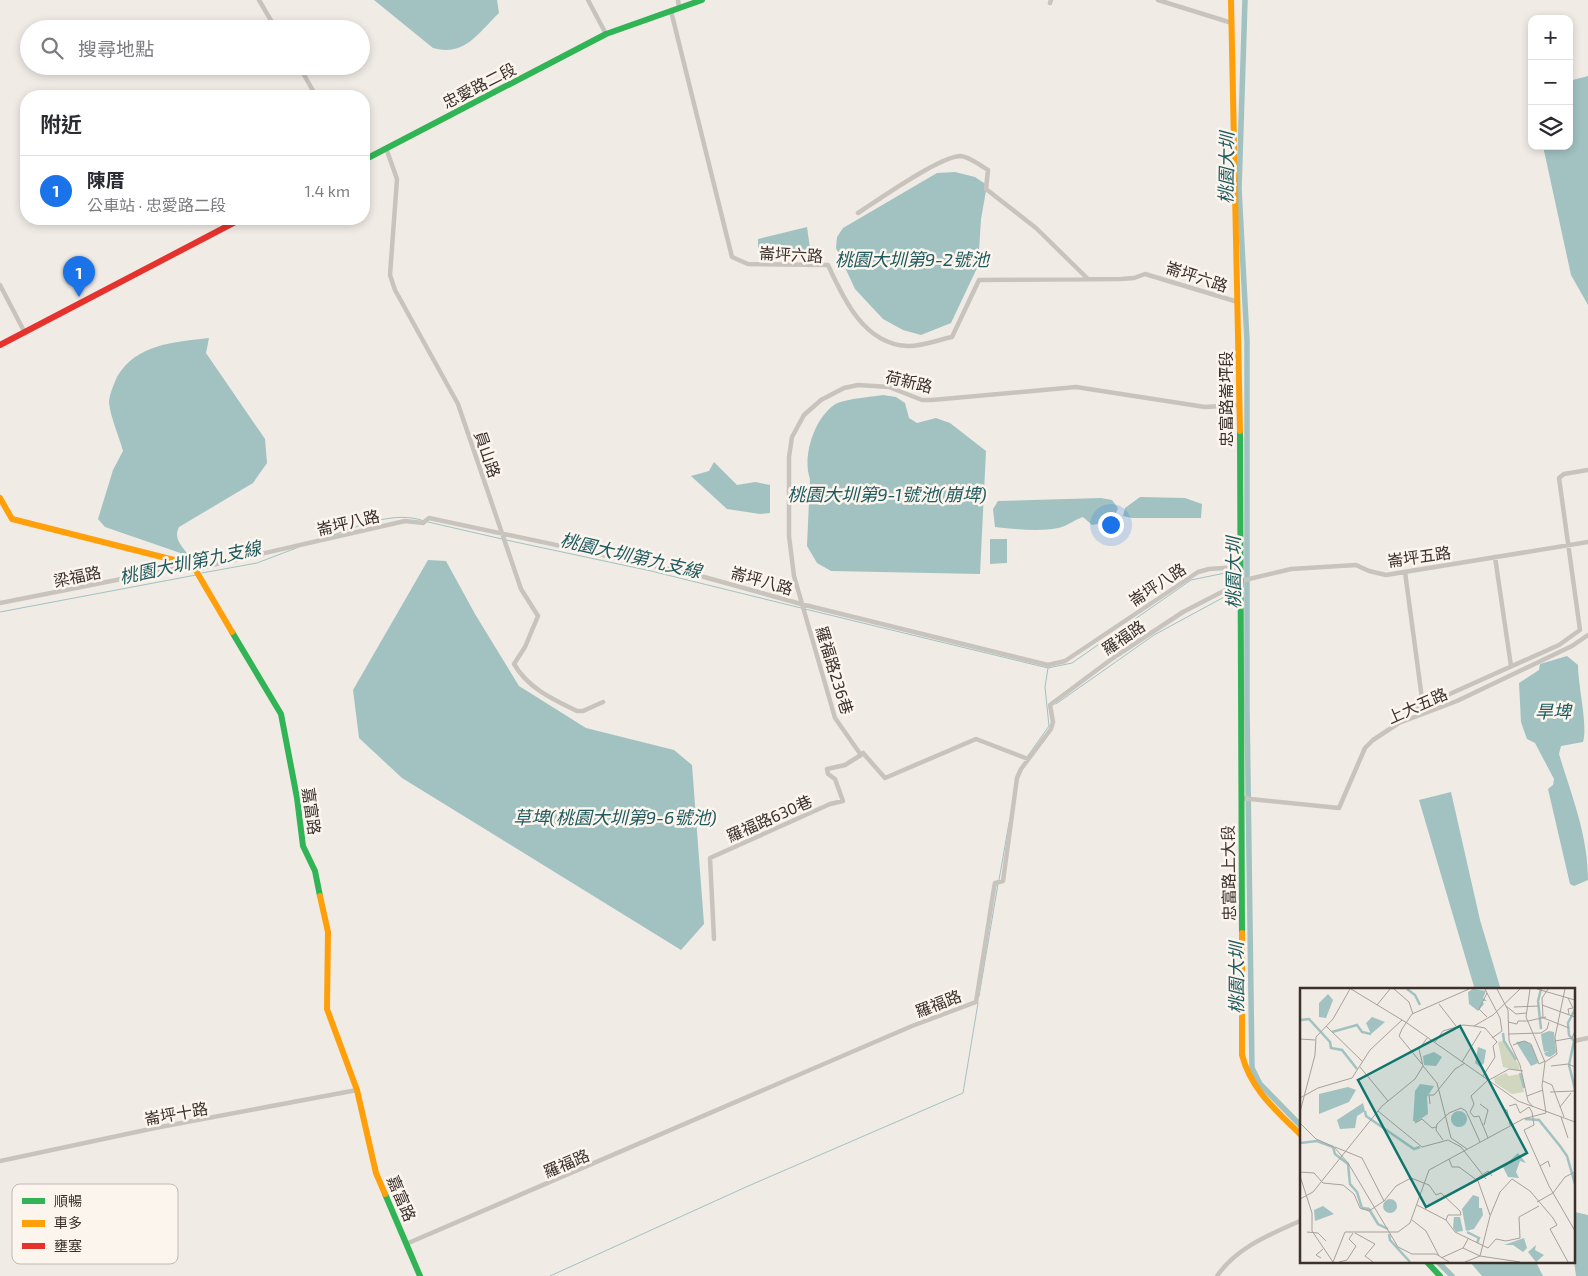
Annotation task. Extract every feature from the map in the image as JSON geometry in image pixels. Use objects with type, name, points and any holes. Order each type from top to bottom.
[{"type":"street","points":[[259,0],[271,20]]},
{"type":"street","points":[[588,0],[606,34]]},
{"type":"street","points":[[678,0],[679,8]]},
{"type":"street","name":"忠愛路二段","points":[[370,157],[606,34],[702,0]]},
{"type":"street","points":[[1158,0],[1232,23]]},
{"type":"street","name":"忠富路崙坪段","points":[[1231,0],[1238,302],[1240,567],[1243,581],[1242,798]]},
{"type":"street","name":"崙坪六路","points":[[671,11],[732,257],[748,264],[828,265],[846,304],[875,335],[892,344],[908,347],[952,337],[979,280],[1134,278],[1145,274],[1238,302]]},
{"type":"street","points":[[304,75],[313,90]]},
{"type":"street","name":"員山路","points":[[386,148],[396,179],[390,276],[395,290],[458,404],[525,599],[538,616],[514,664],[519,672],[539,692],[576,711],[583,711],[603,702]]},
{"type":"street","points":[[858,213],[916,176],[947,160],[964,156],[988,170],[986,189],[1036,228],[1088,279]]},
{"type":"street","points":[[0,345],[230,225]]},
{"type":"street","points":[[0,285],[25,333]]},
{"type":"street","name":"荷新路","points":[[801,604],[794,576],[789,536],[789,457],[792,437],[810,410],[821,400],[844,388],[858,385],[888,387],[922,400],[932,400],[1076,387],[1205,407],[1239,405]]},
{"type":"street","points":[[1406,710],[1422,706],[1511,666],[1575,635],[1582,628],[1559,478],[1564,474],[1588,470]]},
{"type":"street","name":"嘉富路","points":[[0,498],[12,519],[91,538],[188,565],[195,569],[281,714],[297,798],[303,846],[315,871],[328,932],[327,1009],[356,1090],[376,1173],[420,1276]]},
{"type":"street","name":"崙坪八路","points":[[195,569],[405,522],[423,523],[429,518],[697,575],[801,604],[1048,665],[1065,661],[1198,572],[1208,569],[1240,567]]},
{"type":"street","name":"崙坪五路","points":[[1243,581],[1291,568],[1356,566],[1369,572],[1386,575],[1588,542]]},
{"type":"street","points":[[1495,557],[1511,666]]},
{"type":"street","name":"梁福路","points":[[0,603],[188,565]]},
{"type":"street","points":[[1404,572],[1422,706]]},
{"type":"street","name":"羅福路","points":[[406,1244],[912,1026],[976,1002],[995,884],[1003,881],[1017,778],[1028,759],[1051,729],[1053,722],[1050,705],[1113,658],[1183,612],[1243,581]]},
{"type":"street","name":"羅福路236巷","points":[[801,604],[835,718],[861,755],[863,753],[885,778],[976,739],[1028,759]]},
{"type":"street","points":[[1575,635],[1586,636]]},
{"type":"street","name":"上大五路","points":[[1242,798],[1339,808],[1366,748],[1373,740],[1399,724],[1456,701],[1572,646],[1586,636]]},
{"type":"street","name":"羅福路630巷","points":[[714,938],[710,858],[830,804],[843,801],[835,779],[828,774],[827,769],[845,765],[861,755]]},
{"type":"street","name":"忠富路上大段","points":[[1242,798],[1242,1055],[1245,1072],[1258,1092],[1300,1134]]},
{"type":"street","name":"崙坪十路","points":[[0,1162],[155,1128],[356,1090]]},
{"type":"street","points":[[1217,1276],[1223,1268],[1261,1238],[1300,1221]]},
{"type":"street","points":[[1429,1264],[1440,1276]]},
{"type":"water","points":[[374,0],[497,0],[499,13],[470,41],[454,49],[444,50],[433,48]]},
{"type":"water","points":[[1588,76],[1588,305],[1571,275],[1544,150],[1573,150],[1573,80]]},
{"type":"water","name":"桃園大圳第9-2號池","points":[[955,172],[975,177],[987,185],[981,219],[978,266],[951,323],[921,335],[903,330],[883,319],[855,289],[836,248],[837,237],[843,228],[937,173]]},
{"type":"water","points":[[807,227],[810,248],[808,252],[764,251],[758,247],[758,239]]},
{"type":"water","points":[[209,338],[206,353],[265,439],[267,463],[253,483],[179,527],[177,531],[178,539],[189,556],[105,527],[98,519],[113,470],[123,451],[109,403],[117,377],[125,366],[145,351],[170,343]]},
{"type":"water","name":"桃園大圳第9-1號池(崩埤)","points":[[883,395],[896,397],[905,403],[909,418],[917,423],[936,418],[950,423],[986,451],[980,574],[831,571],[817,563],[807,546],[810,479],[808,470],[809,450],[821,419],[827,411],[838,403]]},
{"type":"water","points":[[714,462],[737,485],[755,482],[770,485],[770,513],[760,514],[727,509],[691,476],[709,471]]},
{"type":"water","points":[[1140,497],[1185,498],[1202,504],[1201,518],[1132,518],[1123,516],[1125,508]]},
{"type":"water","points":[[1101,498],[1112,500],[1118,508],[1113,521],[1092,525],[1083,517],[1061,527],[1043,530],[995,527],[993,509],[998,501]]},
{"type":"water","points":[[990,539],[1007,539],[1007,563],[990,564]]},
{"type":"water","name":"草埤(桃園大圳第9-6號池)","points":[[428,560],[446,561],[475,614],[519,686],[586,728],[674,750],[692,765],[704,924],[681,950],[402,778],[359,738],[353,690]]},
{"type":"water","name":"旱埤","points":[[1567,656],[1578,665],[1584,716],[1583,742],[1561,746],[1559,754],[1578,816],[1587,863],[1588,880],[1574,886],[1570,884],[1548,789],[1553,785],[1554,779],[1535,743],[1527,739],[1521,722],[1519,683],[1539,670],[1540,664]]},
{"type":"water","points":[[1451,792],[1480,920],[1500,988],[1474,988],[1419,800]]},
{"type":"water","points":[[1576,1212],[1588,1215],[1588,1276],[1576,1276],[1574,1264],[1576,1264]]},
{"type":"water","points":[[1472,1264],[1537,1264],[1543,1276],[1482,1276]]},
{"type":"waterway","name":"桃園大圳第九支線","points":[[1245,0],[1239,189],[1247,341],[1247,709],[1252,1068],[1260,1084],[1300,1125]]},
{"type":"waterway","name":"桃園大圳第九支線","points":[[331,536],[389,518],[413,518],[424,521]]},
{"type":"waterway","name":"桃園大圳第九支線","points":[[428,522],[502,539]]},
{"type":"waterway","name":"桃園大圳第九支線","points":[[506,540],[651,571],[801,608]]},
{"type":"waterway","name":"桃園大圳第九支線","points":[[202,573],[257,563],[299,547]]},
{"type":"waterway","name":"桃園大圳第九支線","points":[[805,609],[1048,668],[1072,663],[1191,580],[1235,571]]},
{"type":"waterway","name":"桃園大圳第九支線","points":[[0,612],[196,575]]},
{"type":"waterway","points":[[1056,704],[1154,635],[1237,590]]},
{"type":"waterway","points":[[1027,757],[1049,726],[1045,687],[1048,668]]},
{"type":"waterway","points":[[999,880],[1009,823]]},
{"type":"waterway","points":[[979,996],[998,884]]},
{"type":"waterway","points":[[550,1276],[746,1187],[963,1093],[978,1003]]},
{"type":"waterway","name":"桃園大圳","points":[[1440,1264],[1452,1276]]},
{"type":"traffic: fast","points":[[370,157],[606,34],[702,0]]},
{"type":"traffic: fast","points":[[1240,431],[1242,933]]},
{"type":"traffic: fast","points":[[232,632],[281,714],[297,798],[303,846],[315,871],[320,896]]},
{"type":"traffic: fast","points":[[385,1194],[420,1276]]},
{"type":"traffic: fast","points":[[1429,1264],[1440,1276]]},
{"type":"traffic: slow","points":[[1231,0],[1240,431]]},
{"type":"traffic: slow","points":[[0,498],[12,519],[178,561],[195,569],[232,632]]},
{"type":"traffic: slow","points":[[320,896],[328,932],[327,1009],[357,1090],[376,1173],[385,1194]]},
{"type":"traffic: slow","points":[[1242,933],[1242,1055],[1246,1068],[1258,1089],[1274,1109],[1300,1134]]},
{"type":"traffic: jam","points":[[0,345],[230,225]]},
{"type":"place","name":"陳厝","points":[[79,297]]}]
